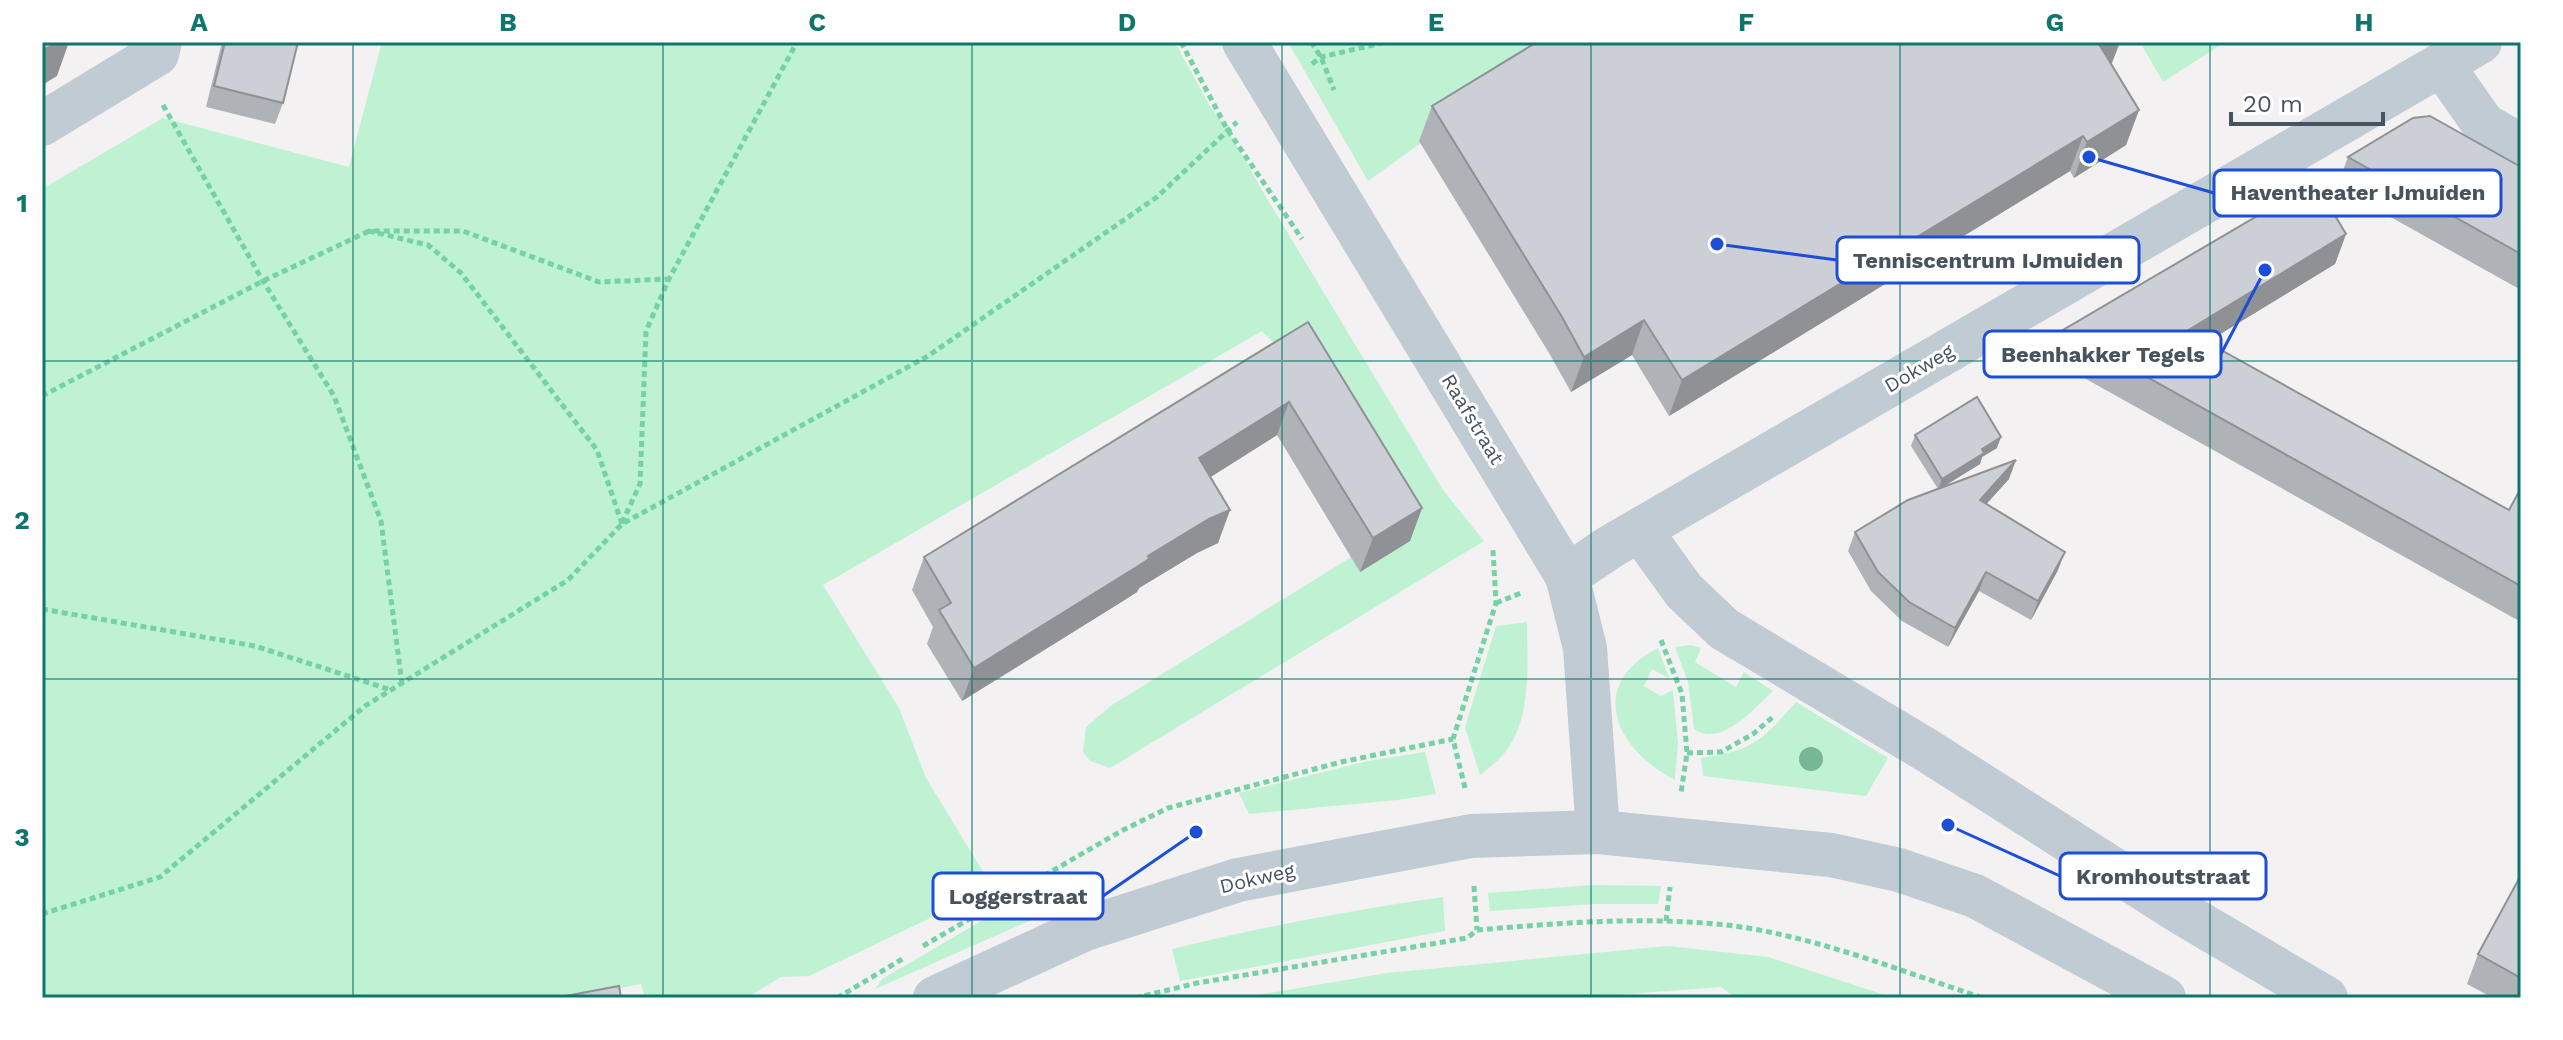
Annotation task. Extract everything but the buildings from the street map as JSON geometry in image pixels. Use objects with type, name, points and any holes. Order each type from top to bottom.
[{"type":"street","name":"Raafstraat","points":[[1244,42],[1567,576],[1585,648],[1598,832]]},
{"type":"street","name":"Dokweg","points":[[1567,576],[1640,530],[2480,42]]},
{"type":"street","points":[[42,124],[150,53]]},
{"type":"street","points":[[2442,65],[2484,125],[2521,146]]},
{"type":"street","points":[[1640,530],[1684,591],[1724,629],[1928,751],[2180,912],[2326,998]]},
{"type":"street","name":"Dokweg","points":[[935,998],[1085,929],[1238,880],[1471,836],[1598,832],[1831,855],[1899,870],[1975,896],[2164,998]]},
{"type":"path","points":[[622,524],[640,484],[646,331],[669,279],[797,42]]},
{"type":"path","points":[[1181,42],[1227,129],[1308,248]]},
{"type":"path","points":[[1311,42],[1321,57],[1386,42]]},
{"type":"path","points":[[150,53],[263,281],[334,396],[381,521],[402,684]]},
{"type":"path","points":[[42,914],[160,877],[365,706],[568,580],[622,524],[928,356],[1157,197],[1227,129],[1275,92]]},
{"type":"path","points":[[42,396],[263,281],[369,231],[463,231],[599,282],[669,279]]},
{"type":"path","points":[[369,231],[428,245],[461,273],[597,450],[622,524]]},
{"type":"path","points":[[837,998],[1123,830],[1168,808],[1341,762],[1453,739],[1496,603],[1492,544]]},
{"type":"path","points":[[42,609],[255,646],[391,690]]},
{"type":"path","points":[[1687,753],[1721,752],[1753,734],[1779,711],[1804,677]]},
{"type":"path","points":[[1135,998],[1197,983],[1467,938],[1477,930],[1666,921],[1726,925],[1826,948],[1983,998]]},
{"type":"green space","points":[[382,42],[1175,42],[1209,105],[1227,129],[1443,490],[1484,541],[1110,768],[1090,761],[1083,752],[1086,727],[1112,705],[1390,533],[1355,427],[1262,331],[823,585],[899,708],[926,778],[993,888],[809,976],[781,977],[747,998],[645,998],[641,984],[569,998],[42,998],[42,189],[163,118],[349,167]]},
{"type":"green space","points":[[1288,42],[1584,42],[1421,143],[1368,181]]},
{"type":"green space","points":[[2140,42],[2225,42],[2163,82]]},
{"type":"green space","points":[[1527,622],[1526,691],[1519,725],[1503,755],[1480,775],[1465,727],[1496,626]]},
{"type":"green space","points":[[1691,645],[1701,648],[1695,662],[1736,687],[1744,672],[1773,691],[1734,726],[1724,731],[1706,734],[1694,729],[1688,682],[1675,647]]},
{"type":"green space","points":[[1658,648],[1669,678],[1652,669],[1644,686],[1661,696],[1673,690],[1678,743],[1675,780],[1637,752],[1624,734],[1617,716],[1616,698],[1622,680],[1636,663]]},
{"type":"green space","points":[[1796,702],[1888,758],[1866,796],[1703,776],[1701,758],[1755,742]]},
{"type":"green space","points":[[1425,752],[1436,794],[1249,814],[1239,793],[1368,761]]},
{"type":"green space","points":[[1046,883],[1053,895],[1047,913],[875,989],[882,979]]},
{"type":"green space","points":[[1594,885],[1661,886],[1658,904],[1594,904],[1490,911],[1488,893]]},
{"type":"green space","points":[[1443,897],[1445,931],[1180,981],[1172,949],[1239,933]]},
{"type":"green space","points":[[1668,946],[1768,957],[1894,998],[1736,998],[1721,987],[1574,998],[1240,998],[1387,973]]},
{"type":"place","name":"Haventheater IJmuiden","points":[[2089,157]]},
{"type":"place","name":"Tenniscentrum IJmuiden","points":[[1717,244]]},
{"type":"place","name":"Beenhakker Tegels","points":[[2265,270]]},
{"type":"place","name":"Kromhoutstraat","points":[[1948,825]]},
{"type":"place","name":"Loggerstraat","points":[[1196,832]]}]
